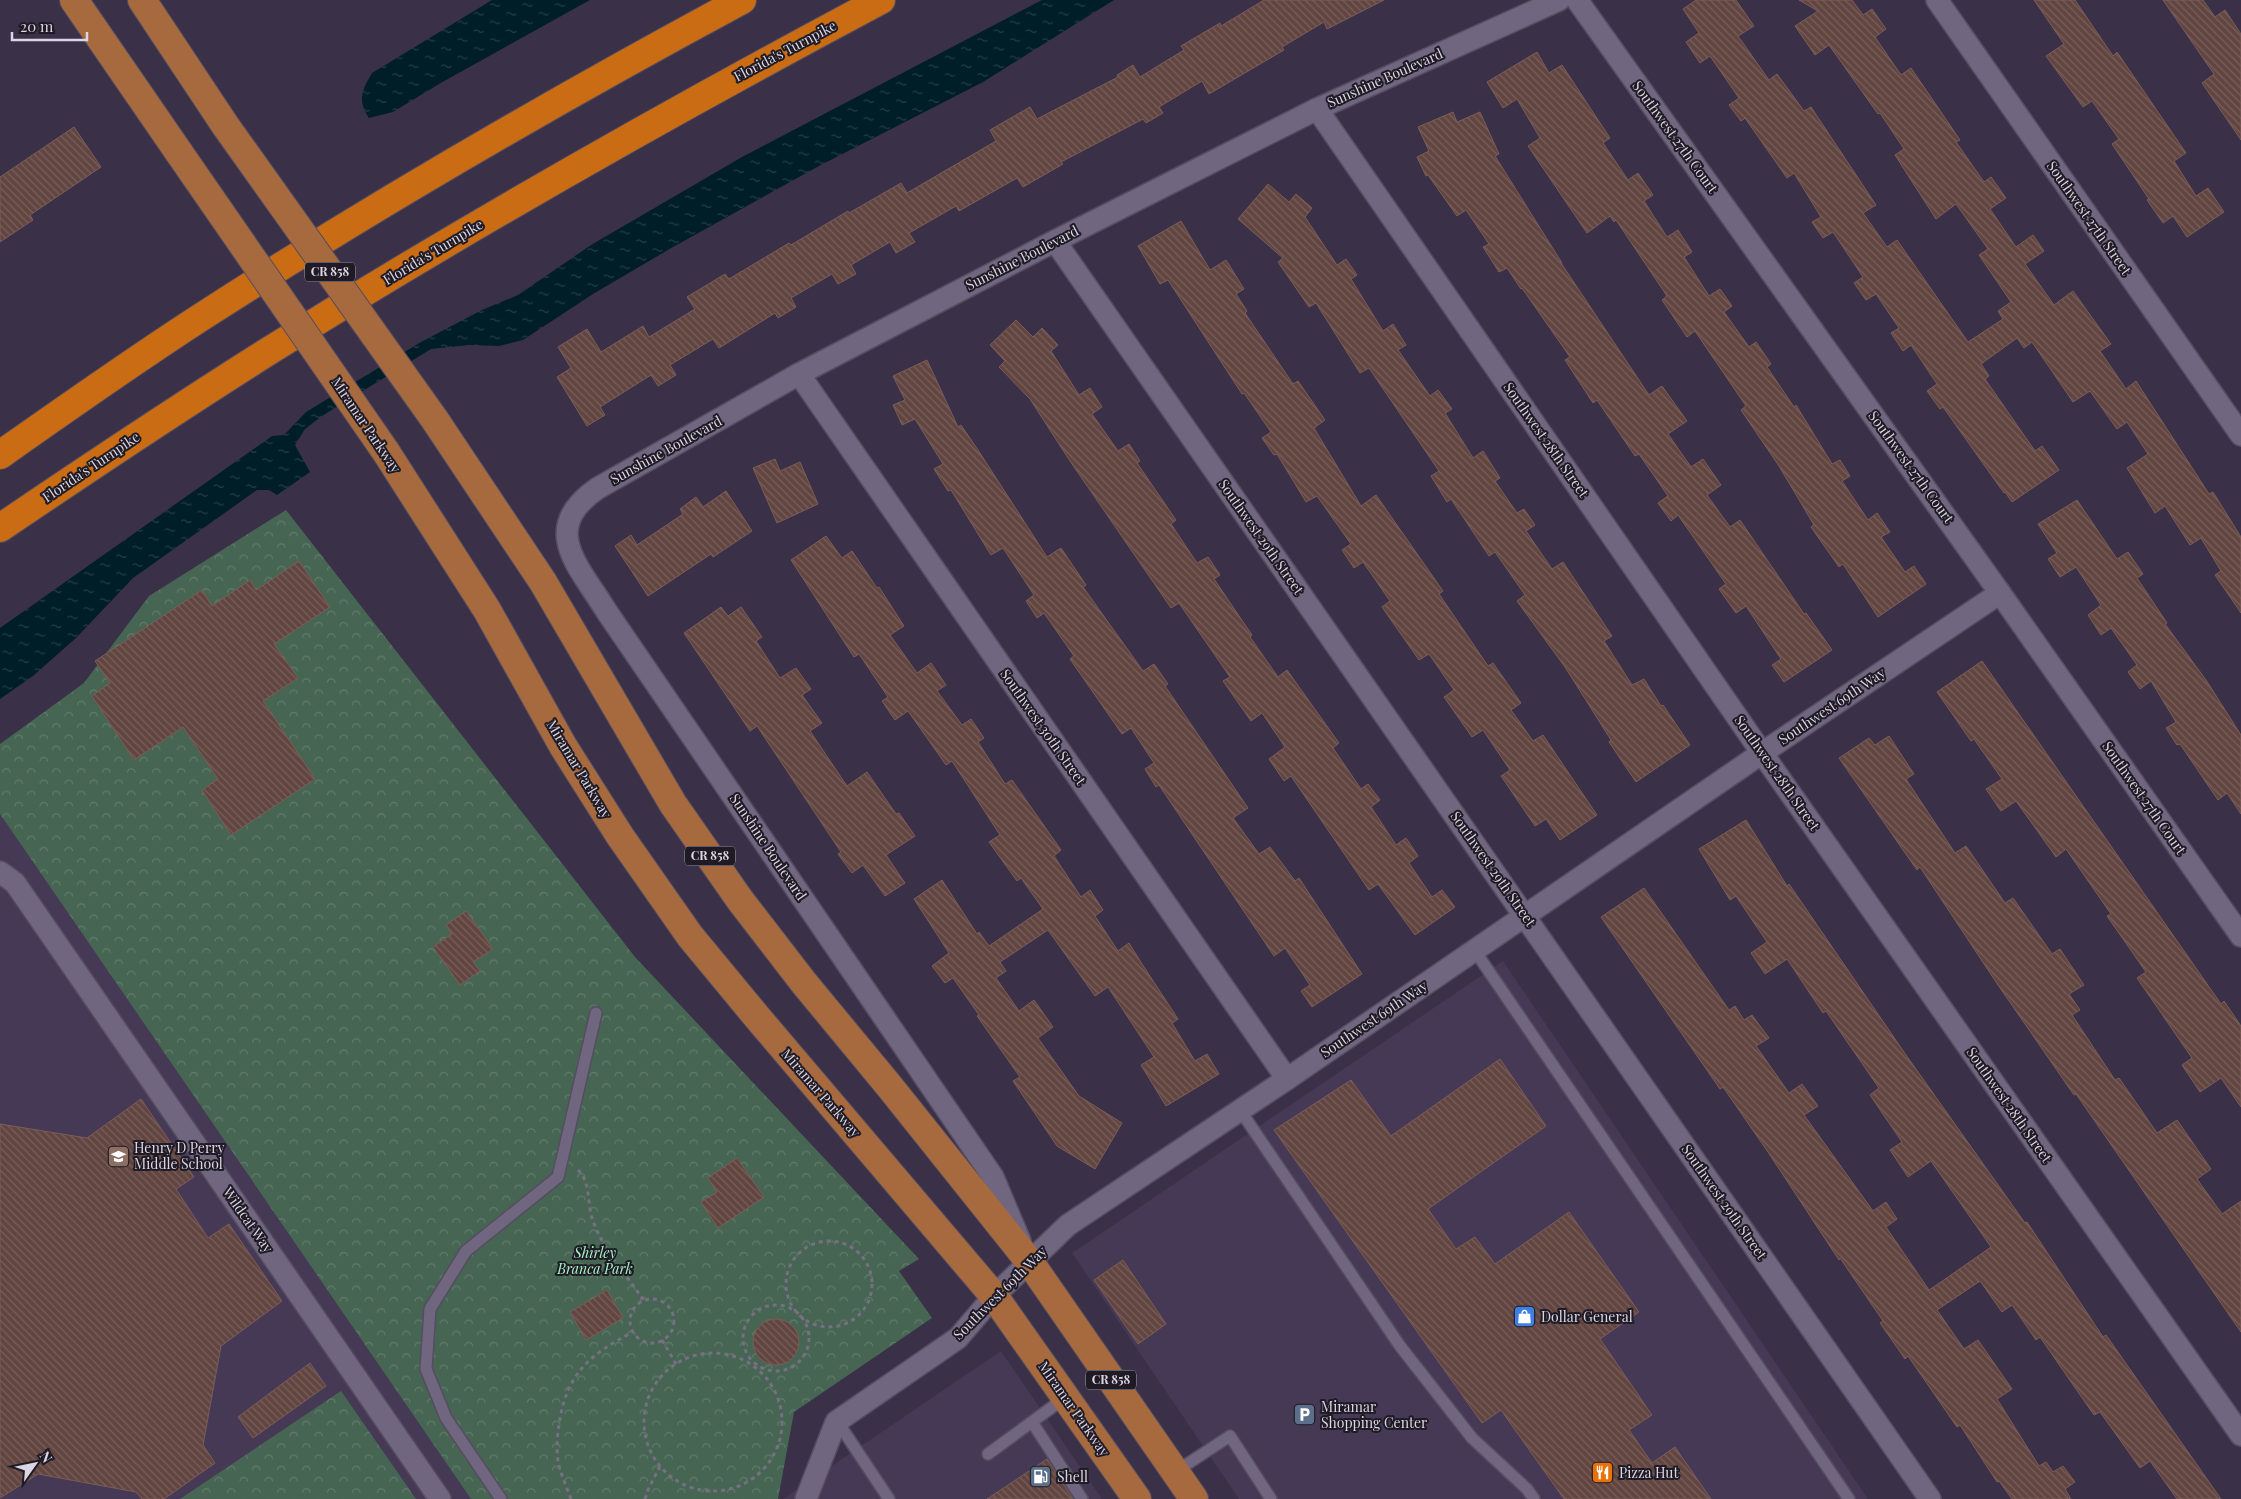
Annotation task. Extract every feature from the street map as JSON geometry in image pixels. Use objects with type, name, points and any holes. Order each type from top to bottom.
[{"type":"highway","points":[[0,455],[204,315],[340,230],[514,127],[742,0]]},
{"type":"highway","name":"Florida's Turnpike","points":[[0,528],[183,406],[458,236],[683,106],[881,0]]},
{"type":"main road","name":"Miramar Parkway","points":[[74,0],[386,452],[487,610],[563,746],[620,836],[690,936],[756,1018],[994,1296],[1138,1499]]},
{"type":"main road","name":"CR 858","points":[[142,0],[225,125],[435,420],[543,582],[673,804],[740,900],[804,983],[1029,1261],[1194,1499]]},
{"type":"street","name":"Sunshine Boulevard","points":[[1029,1261],[993,1177],[607,612],[568,548],[566,532],[569,520],[586,496],[800,374],[1055,241],[1317,109],[1559,0]]},
{"type":"street","name":"Southwest 27th Court","points":[[1577,0],[2000,592],[2241,936]]},
{"type":"street","name":"Southwest 27th Street","points":[[1937,0],[2241,435]]},
{"type":"street","name":"Southwest 28th Street","points":[[1317,109],[1762,753],[2241,1435]]},
{"type":"street","name":"Southwest 29th Street","points":[[1055,241],[1930,1499]]},
{"type":"street","name":"Southwest 30th Street","points":[[800,374],[1287,1079]]},
{"type":"street","name":"Southwest 69th Way","points":[[837,1422],[958,1338],[994,1296],[1068,1225],[1287,1079],[2000,592]]},
{"type":"street","name":"Wildcat Way","points":[[0,872],[15,883],[440,1499]]},
{"type":"street","points":[[806,1499],[837,1422]]},
{"type":"lane","points":[[1475,951],[1849,1499]]},
{"type":"lane","points":[[501,1499],[446,1418],[426,1369],[430,1309],[466,1250],[558,1178],[596,1013]]},
{"type":"lane","points":[[1240,1110],[1400,1346],[1472,1438],[1527,1489],[1534,1499]]},
{"type":"lane","points":[[988,1454],[1066,1397]]},
{"type":"lane","points":[[837,1422],[889,1499]]},
{"type":"lane","points":[[1032,1422],[1082,1499]]},
{"type":"lane","points":[[1175,1472],[1230,1436],[1271,1499]]},
{"type":"path","points":[[563,1156],[582,1173],[590,1198],[591,1217],[616,1263],[644,1301]]},
{"type":"path","points":[[799,1314],[792,1306],[787,1292],[786,1279],[789,1266],[797,1254],[807,1246],[819,1241],[833,1240],[845,1243],[858,1251],[868,1263],[872,1277],[872,1292],[867,1306],[857,1317],[844,1325],[829,1327],[815,1324],[799,1314],[786,1307],[770,1305],[751,1316],[745,1325],[743,1341],[748,1356],[755,1365],[770,1382],[779,1402],[782,1425],[778,1446],[767,1466],[751,1481],[738,1487],[731,1490],[709,1492],[686,1486],[666,1474],[652,1455],[644,1433],[645,1409],[653,1387],[668,1369],[676,1364],[688,1357],[711,1352],[734,1356],[755,1365],[765,1370],[776,1372],[788,1370],[805,1356],[809,1345],[806,1323],[799,1314]]},
{"type":"path","points":[[644,1301],[659,1301],[666,1304],[673,1315],[672,1329],[662,1340],[652,1343],[644,1341],[633,1332],[631,1317],[638,1305],[644,1301]]},
{"type":"path","points":[[571,1499],[559,1466],[557,1436],[563,1400],[578,1372],[595,1355],[633,1332]]},
{"type":"path","points":[[662,1340],[676,1364]]},
{"type":"path","points":[[645,1499],[660,1466]]},
{"type":"shaded area","name":"Henry D Perry Middle School","points":[[0,814],[471,1499],[0,1499]]},
{"type":"shaded area","name":"Miramar Shopping Center","points":[[1503,961],[1868,1499],[1239,1499],[1072,1253]]},
{"type":"shaded area","points":[[1001,1351],[1102,1499],[783,1499]]},
{"type":"green space","name":"Shirley Branca Park","points":[[286,510],[635,957],[919,1259],[899,1271],[932,1318],[794,1412],[778,1499],[471,1499],[0,814],[0,744],[84,683],[149,596]]},
{"type":"green space","points":[[341,1391],[416,1499],[180,1499]]},
{"type":"water","points":[[492,0],[590,0],[439,84],[393,112],[369,118],[363,106],[362,95],[372,73]]},
{"type":"water","points":[[1042,0],[1114,0],[983,82],[819,166],[673,247],[593,294],[523,340],[499,346],[469,345],[431,349],[322,416],[305,429],[295,445],[310,472],[277,495],[269,490],[257,490],[133,578],[76,638],[33,676],[0,699],[0,628],[272,436],[284,435],[306,412],[421,342],[482,310],[518,295],[591,245],[742,157]]},
{"type":"building","points":[[1264,0],[1384,0],[1327,29],[1324,22],[1282,47],[1284,50],[1209,94],[1202,81],[1159,107],[1163,113],[1146,123],[1143,119],[1061,162],[1063,164],[1023,187],[1017,178],[959,211],[956,206],[909,233],[915,242],[896,253],[890,242],[851,265],[856,274],[838,284],[832,274],[791,298],[796,307],[778,318],[775,313],[719,348],[713,339],[670,365],[676,375],[658,386],[651,375],[600,407],[605,415],[587,426],[557,377],[571,368],[558,347],[587,329],[601,352],[643,326],[649,337],[695,309],[687,297],[725,274],[729,279],[789,243],[791,245],[848,211],[849,213],[901,183],[907,193],[996,141],[990,130],[1030,107],[1037,119],[1118,77],[1117,75],[1133,65],[1140,77],[1184,50],[1181,46],[1220,23],[1221,26]]},
{"type":"building","points":[[1696,0],[1736,0],[1754,26],[1738,36],[1769,80],[1777,74],[1804,111],[1811,107],[1876,205],[1863,213],[1887,247],[1897,240],[1968,342],[2003,319],[1998,311],[2011,302],[1979,255],[1988,249],[1956,204],[1936,219],[1895,155],[1904,149],[1880,113],[1878,114],[1829,45],[1815,55],[1795,26],[1818,11],[1799,0],[1852,0],[1863,15],[1872,9],[1886,29],[1875,37],[1901,75],[1911,68],[1960,140],[1956,142],[1984,182],[1991,177],[2006,198],[1990,209],[2016,247],[2033,235],[2044,251],[2025,264],[2054,305],[2073,291],[2111,344],[2100,351],[2126,389],[2136,381],[2209,494],[2213,492],[2241,537],[2241,613],[2215,575],[2221,571],[2201,538],[2190,545],[2165,506],[2155,513],[2127,468],[2148,454],[2127,422],[2117,429],[2090,391],[2073,402],[2032,342],[2024,348],[2017,338],[1981,364],[1989,376],[1985,379],[2035,451],[2042,446],[2059,470],[2012,502],[1943,407],[1940,409],[1927,391],[1937,384],[1911,345],[1903,351],[1891,333],[1899,328],[1876,294],[1866,300],[1854,283],[1863,277],[1833,232],[1823,238],[1812,222],[1821,217],[1794,173],[1787,178],[1745,118],[1741,121],[1729,105],[1739,98],[1710,56],[1700,63],[1686,42],[1699,33],[1683,9]]},
{"type":"building","points":[[2034,0],[2075,0],[2113,56],[2117,52],[2186,153],[2174,161],[2196,196],[2208,188],[2224,212],[2187,237],[2173,216],[2163,223],[2112,144],[2119,139],[2092,101],[2083,107],[2046,56],[2064,44]]},
{"type":"building","points":[[2163,0],[2203,0],[2215,17],[2225,10],[2241,34],[2241,140],[2202,83],[2214,74]]},
{"type":"building","points":[[1537,52],[1549,73],[1562,65],[1610,138],[1603,143],[1628,180],[1638,173],[1653,195],[1644,201],[1667,237],[1678,230],[1692,252],[1684,257],[1709,296],[1720,289],[1732,306],[1724,312],[1749,347],[1756,342],[1771,364],[1767,367],[1794,407],[1796,405],[1832,464],[1840,460],[1850,476],[1842,481],[1868,520],[1877,513],[1890,532],[1881,537],[1905,572],[1914,566],[1926,584],[1878,617],[1843,564],[1839,567],[1811,527],[1814,525],[1779,466],[1741,410],[1746,406],[1695,331],[1687,337],[1662,300],[1667,296],[1616,220],[1614,222],[1610,216],[1587,233],[1528,146],[1540,138],[1517,99],[1503,108],[1487,82]]},
{"type":"building","points":[[1453,112],[1457,122],[1480,112],[1499,154],[1495,156],[1561,263],[1649,395],[1662,386],[1687,421],[1668,434],[1691,467],[1703,459],[1721,485],[1707,495],[1730,527],[1740,520],[1804,614],[1806,613],[1832,650],[1784,682],[1772,665],[1781,659],[1746,606],[1736,613],[1719,589],[1726,584],[1678,515],[1671,521],[1658,503],[1668,496],[1639,454],[1635,456],[1597,400],[1593,403],[1565,360],[1570,357],[1522,288],[1507,268],[1499,272],[1483,247],[1489,244],[1466,210],[1457,216],[1428,175],[1426,176],[1417,157],[1429,151],[1418,127]]},
{"type":"building","points":[[74,127],[101,167],[30,215],[33,220],[0,242],[0,177]]},
{"type":"building","points":[[1268,184],[1289,202],[1296,194],[1312,208],[1305,217],[1337,265],[1346,259],[1357,275],[1351,279],[1383,331],[1393,324],[1406,345],[1398,350],[1430,396],[1438,390],[1452,409],[1445,413],[1473,458],[1483,451],[1500,478],[1495,481],[1517,513],[1524,509],[1535,525],[1526,531],[1552,569],[1563,562],[1612,636],[1604,641],[1632,685],[1644,679],[1690,745],[1636,782],[1609,742],[1611,740],[1565,667],[1517,601],[1525,595],[1495,552],[1489,556],[1451,499],[1447,502],[1431,476],[1439,471],[1369,368],[1360,373],[1316,303],[1309,307],[1278,262],[1283,258],[1238,219]]},
{"type":"building","points":[[1181,221],[1210,270],[1226,260],[1244,289],[1236,294],[1247,311],[1245,313],[1293,384],[1298,381],[1325,420],[1314,428],[1361,506],[1376,495],[1443,591],[1439,594],[1488,666],[1493,663],[1521,703],[1511,710],[1533,741],[1543,735],[1597,815],[1560,840],[1546,819],[1535,826],[1501,776],[1510,770],[1483,730],[1472,737],[1444,697],[1454,690],[1429,654],[1419,660],[1382,607],[1390,601],[1363,562],[1354,568],[1342,550],[1351,544],[1317,496],[1306,502],[1277,454],[1274,455],[1262,438],[1271,432],[1244,393],[1242,394],[1168,280],[1160,284],[1138,246]]},
{"type":"building","points":[[1016,320],[1033,337],[1042,328],[1058,345],[1051,351],[1079,395],[1090,388],[1102,407],[1092,414],[1118,451],[1129,444],[1140,461],[1137,463],[1176,520],[1171,524],[1197,563],[1208,557],[1220,575],[1214,579],[1252,635],[1250,637],[1278,677],[1287,670],[1339,743],[1333,748],[1361,789],[1368,784],[1380,800],[1371,807],[1396,845],[1406,838],[1418,856],[1409,863],[1432,897],[1442,890],[1455,907],[1415,935],[1378,884],[1369,890],[1291,776],[1284,781],[1269,759],[1285,747],[1262,713],[1251,721],[1223,681],[1230,677],[1179,603],[1171,608],[1030,399],[999,367],[1005,361],[990,345]]},
{"type":"building","points":[[927,360],[958,427],[961,425],[1047,557],[1061,548],[1086,585],[1083,587],[1143,671],[1154,664],[1168,684],[1165,686],[1248,808],[1233,818],[1259,854],[1270,847],[1295,881],[1299,878],[1362,974],[1312,1007],[1301,991],[1310,985],[1285,948],[1274,956],[1159,785],[1156,787],[1145,769],[1154,763],[1131,728],[1122,734],[1070,659],[1074,656],[1044,613],[1037,618],[1026,601],[1034,595],[1003,548],[991,555],[951,490],[948,491],[934,469],[943,464],[915,419],[902,425],[893,405],[905,400],[893,376]]},
{"type":"building","points":[[775,459],[780,471],[800,462],[818,504],[777,523],[753,468]]},
{"type":"building","points":[[726,491],[752,531],[713,557],[711,554],[648,596],[615,546],[631,535],[637,545],[683,514],[680,509],[696,497],[703,507]]},
{"type":"building","points":[[2077,500],[2117,559],[2128,552],[2143,574],[2137,578],[2167,623],[2165,624],[2206,680],[2241,735],[2241,814],[2227,793],[2218,800],[2180,744],[2177,745],[2166,728],[2176,722],[2151,681],[2140,689],[2128,672],[2137,665],[2111,628],[2101,635],[2088,615],[2101,605],[2076,567],[2060,577],[2048,559],[2057,553],[2038,524]]},
{"type":"building","points":[[826,536],[842,558],[852,551],[877,588],[879,587],[904,626],[890,635],[917,673],[931,663],[946,685],[937,691],[962,725],[971,719],[984,738],[978,742],[1005,784],[1012,780],[1061,850],[1054,856],[1081,897],[1090,890],[1103,910],[1095,916],[1118,951],[1129,943],[1178,1019],[1172,1023],[1195,1061],[1207,1054],[1219,1074],[1166,1106],[1141,1065],[1154,1057],[1108,987],[1095,996],[1048,930],[1000,962],[1006,971],[996,978],[1019,1011],[1034,1000],[1053,1027],[1038,1038],[1079,1096],[1122,1123],[1095,1169],[1057,1146],[1013,1081],[1020,1077],[977,1016],[979,1015],[953,978],[945,983],[932,966],[949,953],[914,899],[942,880],[977,934],[979,932],[989,946],[1043,909],[1021,878],[1017,881],[989,842],[1000,835],[952,761],[946,765],[908,711],[895,720],[882,701],[888,697],[859,654],[854,657],[791,560]]},
{"type":"building","points":[[299,561],[330,607],[274,644],[298,678],[263,701],[315,779],[231,835],[202,790],[218,779],[183,727],[134,760],[92,696],[110,683],[95,661],[202,590],[212,606],[250,580],[256,590]]},
{"type":"building","points":[[721,607],[728,616],[741,607],[762,637],[756,641],[780,678],[796,668],[811,689],[802,695],[822,723],[810,731],[847,786],[867,772],[896,814],[899,813],[915,836],[886,855],[905,883],[885,896],[863,865],[852,873],[838,854],[841,852],[757,726],[750,731],[684,633]]},
{"type":"building","points":[[1982,661],[2221,1004],[2224,1001],[2241,1026],[2241,1107],[2221,1078],[2200,1092],[2182,1065],[2192,1058],[2137,978],[2146,972],[2107,916],[2111,914],[2066,849],[2056,857],[2016,801],[2001,811],[1986,789],[2002,779],[1974,739],[1971,741],[1937,692]]},
{"type":"building","points":[[1889,736],[1914,774],[1906,779],[1955,853],[1966,846],[2005,903],[2013,898],[2052,954],[2060,949],[2084,985],[2069,994],[2080,1010],[2072,1015],[2115,1080],[2119,1078],[2157,1133],[2177,1120],[2211,1169],[2197,1179],[2222,1214],[2241,1201],[2241,1332],[2076,1094],[2074,1095],[1920,867],[1917,870],[1839,758],[1869,738],[1875,745]]},
{"type":"building","points":[[1746,820],[1787,886],[1789,884],[1906,1055],[2025,1223],[2027,1222],[2103,1337],[2106,1335],[2221,1499],[2177,1499],[2150,1461],[2140,1468],[2100,1412],[2094,1415],[2040,1337],[2036,1340],[2012,1305],[2002,1312],[1980,1281],[1937,1310],[1964,1349],[1978,1340],[2012,1389],[1997,1399],[2039,1466],[2046,1462],[2053,1472],[2063,1466],[2075,1482],[2065,1489],[2071,1499],[2012,1499],[1999,1481],[1997,1482],[1960,1425],[1957,1427],[1908,1356],[1905,1359],[1880,1323],[1883,1321],[1840,1258],[1839,1260],[1768,1152],[1723,1087],[1720,1089],[1601,917],[1644,888],[1729,1010],[1735,1006],[1744,1020],[1752,1015],[1769,1038],[1756,1046],[1789,1093],[1802,1084],[1818,1106],[1804,1115],[1873,1211],[1886,1202],[1897,1219],[1886,1227],[1929,1290],[1941,1282],[1991,1247],[1931,1161],[1908,1177],[1890,1150],[1902,1142],[1870,1095],[1879,1088],[1826,1011],[1823,1013],[1787,959],[1765,974],[1751,953],[1767,942],[1736,896],[1730,900],[1699,849]]},
{"type":"building","points":[[466,911],[493,949],[473,962],[480,971],[460,985],[433,947],[452,934],[446,925]]},
{"type":"building","points":[[1500,1059],[1546,1126],[1428,1209],[1456,1249],[1475,1237],[1495,1264],[1569,1212],[1639,1312],[1600,1339],[1652,1415],[1629,1430],[1652,1463],[1675,1447],[1711,1499],[1564,1499],[1501,1410],[1482,1423],[1274,1130],[1351,1080],[1391,1136]]},
{"type":"building","points":[[141,1099],[194,1177],[176,1189],[208,1238],[229,1224],[282,1301],[221,1346],[203,1445],[215,1463],[164,1499],[142,1499],[136,1492],[38,1474],[0,1498],[0,1124],[87,1138]]},
{"type":"building","points":[[737,1158],[764,1197],[718,1228],[701,1202],[717,1192],[708,1178]]},
{"type":"building","points":[[1123,1260],[1166,1324],[1138,1344],[1094,1280]]},
{"type":"building","points":[[607,1290],[623,1318],[586,1340],[570,1312]]},
{"type":"building","points":[[776,1319],[789,1323],[795,1329],[799,1342],[795,1355],[789,1361],[776,1365],[763,1361],[757,1355],[753,1342],[757,1329],[763,1323]]},
{"type":"building","points":[[310,1363],[326,1386],[253,1438],[238,1417]]},
{"type":"building","name":"Shell","points":[[1047,1459],[1073,1499],[987,1499]]},
{"type":"place","name":"Henry D Perry Middle School","points":[[118,1156]]},
{"type":"place","name":"Dollar General","points":[[1525,1317]]},
{"type":"place","name":"Miramar Shopping Center","points":[[1305,1415]]},
{"type":"place","name":"Pizza Hut","points":[[1603,1473]]},
{"type":"place","name":"Shell","points":[[1041,1477]]}]
